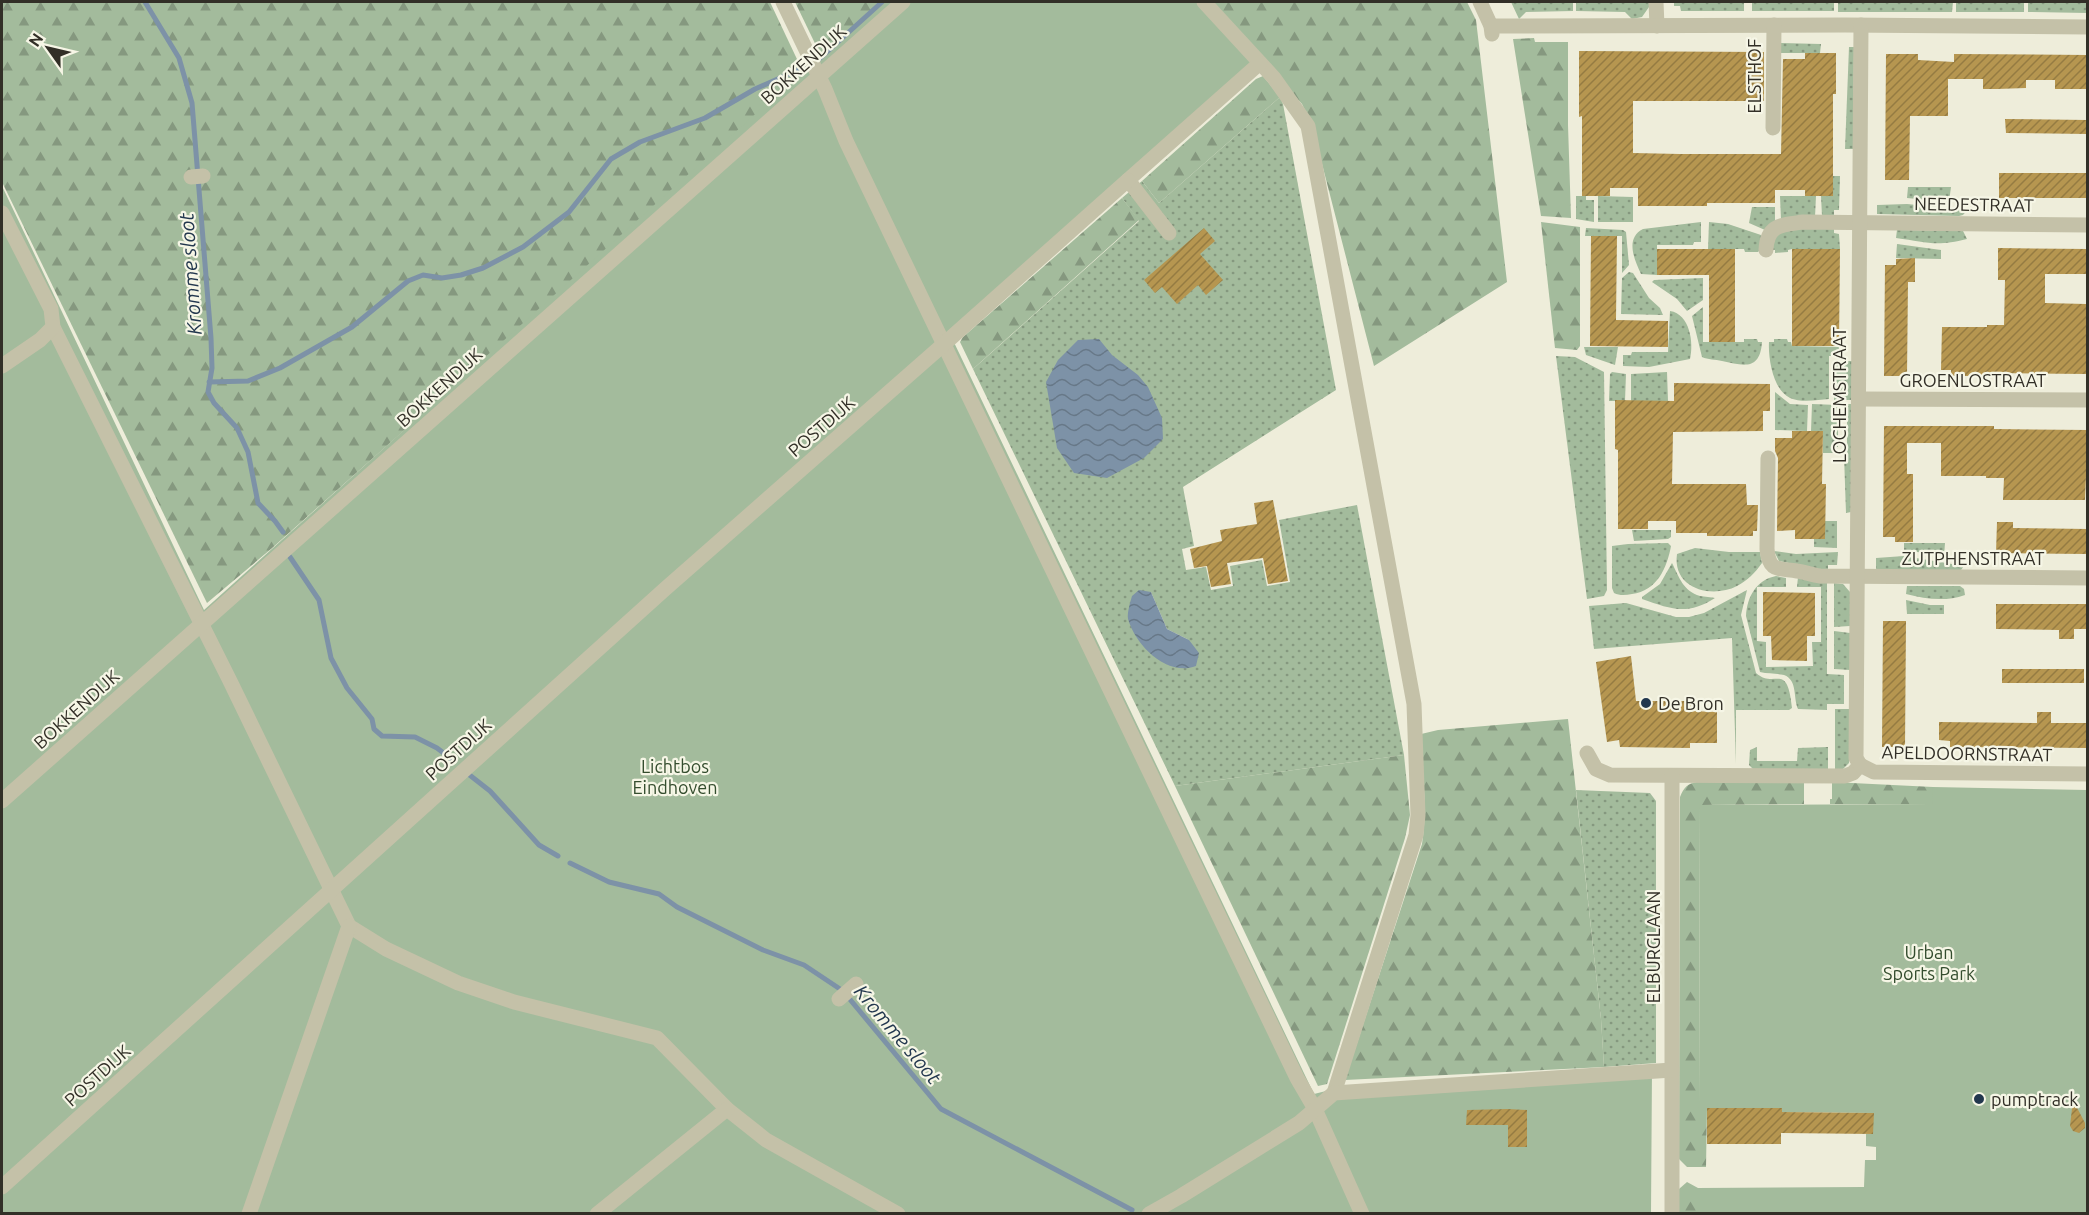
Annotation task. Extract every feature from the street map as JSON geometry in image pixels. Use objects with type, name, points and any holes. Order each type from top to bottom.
[{"type":"street","points":[[783,2],[819,76],[846,141],[1282,1047],[1315,1109],[1362,1214]]},
{"type":"street","name":"BOKKENDIJK","points":[[2,801],[903,2]]},
{"type":"street","points":[[1149,1214],[1299,1123],[1334,1093],[1416,835],[1419,815],[1414,704],[1308,126],[1274,78],[1204,2]]},
{"type":"street","points":[[1480,2],[1492,30],[1774,25],[2088,27]]},
{"type":"street","points":[[1656,2],[1657,26]]},
{"type":"street","name":"ELSTHOF","points":[[1773,128],[1774,25]]},
{"type":"street","name":"LOCHEMSTRAAT","points":[[1860,765],[1856,758],[1861,25]]},
{"type":"street","name":"POSTDIJK","points":[[2,1187],[665,589],[1260,63]]},
{"type":"street","points":[[1128,180],[1169,233]]},
{"type":"street","points":[[2,213],[51,309],[53,327],[349,926],[386,949],[458,983],[514,1002],[657,1038],[727,1109],[766,1140],[898,1214]]},
{"type":"street","points":[[1766,250],[1768,236],[1778,227],[1810,222],[1860,222]]},
{"type":"street","name":"NEEDESTRAAT","points":[[1860,222],[2088,225]]},
{"type":"street","points":[[2,366],[40,340],[53,327]]},
{"type":"street","name":"GROENLOSTRAAT","points":[[1859,399],[2088,400]]},
{"type":"street","points":[[1768,458],[1767,549],[1772,565],[1778,569],[1820,576],[1858,577]]},
{"type":"street","name":"ZUTPHENSTRAAT","points":[[1858,577],[2088,578]]},
{"type":"street","points":[[1587,753],[1596,769],[1610,775],[1672,776]]},
{"type":"street","name":"APELDOORNSTRAAT","points":[[1672,776],[1845,776],[1860,765],[1874,772],[2088,774]]},
{"type":"street","name":"ELBURGLAAN","points":[[1672,776],[1672,1214]]},
{"type":"street","points":[[249,1214],[349,926]]},
{"type":"street","points":[[1334,1093],[1672,1071]]},
{"type":"street","points":[[597,1214],[727,1109]]},
{"type":"green space","points":[[2,2],[770,2],[804,74],[271,549],[207,603],[2,182]]},
{"type":"green space","points":[[795,2],[885,2],[822,58]]},
{"type":"green space","name":"Lichtbos Eindhoven","points":[[880,2],[1198,2],[1253,61],[949,332],[1314,1094],[1346,1086],[1652,1069],[1651,1213],[2,1213],[2,186],[204,610]]},
{"type":"green space","points":[[1210,2],[1467,2],[1476,20],[1507,282],[1374,366],[1312,125],[1302,104]]},
{"type":"green space","points":[[1511,2],[1573,2],[1573,11],[1526,12],[1519,19]]},
{"type":"green space","points":[[1576,2],[1649,2],[1649,7],[1642,17],[1632,19],[1625,12],[1576,11]]},
{"type":"green space","points":[[1674,2],[1744,2],[1744,11],[1681,11],[1680,6],[1674,6]]},
{"type":"green space","points":[[1752,2],[1834,2],[1834,11],[1752,11]]},
{"type":"green space","points":[[1838,2],[1953,2],[1952,12],[1838,12]]},
{"type":"green space","points":[[1956,2],[2024,2],[2024,12],[1956,12]]},
{"type":"green space","points":[[2028,2],[2087,2],[2087,13],[2028,12]]},
{"type":"green space","points":[[1534,38],[1535,42],[1568,42],[1571,218],[1541,216],[1513,39]]},
{"type":"green space","points":[[1781,43],[1821,44],[1820,53],[1781,53]]},
{"type":"green space","points":[[1849,47],[1854,47],[1853,149],[1845,149]]},
{"type":"green space","points":[[1263,76],[1280,97],[1159,203],[1142,181],[1256,79]]},
{"type":"green space","points":[[1280,97],[1336,390],[1183,487],[1194,546],[1182,549],[1186,570],[1206,567],[1211,590],[1233,586],[1230,566],[1262,560],[1267,586],[1290,582],[1279,520],[1357,505],[1404,755],[1175,786],[973,369],[1139,221],[1122,198],[1142,181],[1159,203]],"holes":[[[1151,592],[1167,629],[1189,640],[1128,618]]]},
{"type":"green space","points":[[1833,176],[1840,176],[1839,210],[1834,210],[1834,216],[1822,216],[1821,196],[1832,196]]},
{"type":"green space","points":[[1908,187],[1951,187],[1949,202],[1907,198]]},
{"type":"green space","points":[[1576,196],[1586,196],[1586,200],[1594,200],[1594,222],[1576,219]]},
{"type":"green space","points":[[1598,196],[1633,197],[1633,222],[1598,222]]},
{"type":"green space","points":[[1780,196],[1816,196],[1815,217],[1781,220]]},
{"type":"green space","points":[[1122,198],[1139,220],[973,369],[960,342],[963,337]]},
{"type":"green space","points":[[1907,204],[1967,210],[1959,216],[1877,214],[1877,205]]},
{"type":"green space","points":[[1752,207],[1775,207],[1775,221],[1765,230],[1749,223]]},
{"type":"green space","points":[[1541,222],[1580,227],[1580,346],[1577,350],[1555,348]]},
{"type":"green space","points":[[1701,222],[1701,242],[1694,242],[1693,245],[1657,245],[1657,275],[1641,274],[1633,249],[1637,233],[1643,229]]},
{"type":"green space","points":[[1709,222],[1728,224],[1761,235],[1760,250],[1745,252],[1744,249],[1708,249]]},
{"type":"green space","points":[[1586,228],[1626,232],[1629,265],[1622,273],[1622,236],[1585,236]]},
{"type":"green space","points":[[1834,228],[1834,233],[1839,234],[1840,249],[1792,249],[1788,252],[1775,253],[1775,250],[1772,250],[1775,236],[1783,231]]},
{"type":"green space","points":[[1897,230],[1963,231],[1967,239],[1947,243],[1923,242],[1896,238]]},
{"type":"green space","points":[[1897,244],[1941,250],[1941,259],[1896,258]]},
{"type":"green space","points":[[1629,272],[1633,273],[1663,315],[1621,314],[1622,278]]},
{"type":"green space","points":[[1703,278],[1703,300],[1687,311],[1677,299],[1652,282],[1654,280]]},
{"type":"green space","points":[[1703,307],[1703,342],[1744,342],[1744,339],[1757,339],[1758,342],[1762,342],[1761,352],[1754,362],[1743,365],[1702,357],[1692,316]]},
{"type":"green space","points":[[1670,311],[1682,318],[1689,330],[1690,359],[1649,367],[1623,366],[1623,355],[1631,355],[1632,352],[1668,352]]},
{"type":"green space","points":[[1774,339],[1787,339],[1792,346],[1839,347],[1839,356],[1829,356],[1829,399],[1799,400],[1784,394],[1776,381],[1769,356],[1769,342],[1774,342]]},
{"type":"green space","points":[[1584,347],[1618,347],[1615,365],[1586,355]]},
{"type":"green space","points":[[1556,356],[1575,357],[1604,372],[1607,590],[1604,596],[1587,599]]},
{"type":"green space","points":[[1834,361],[1852,361],[1852,400],[1834,400]]},
{"type":"green space","points":[[1612,372],[1626,374],[1625,401],[1609,401]]},
{"type":"green space","points":[[1667,372],[1668,401],[1631,401],[1631,374]]},
{"type":"green space","points":[[1775,392],[1790,404],[1808,405],[1807,431],[1775,430]]},
{"type":"green space","points":[[1812,404],[1838,405],[1838,447],[1835,447],[1835,453],[1823,453],[1823,431],[1811,431]]},
{"type":"green space","points":[[1847,404],[1852,404],[1851,512],[1846,513],[1844,455],[1847,455]]},
{"type":"green space","points":[[1825,521],[1837,521],[1837,548],[1814,547],[1814,539],[1825,539]]},
{"type":"green space","points":[[1632,530],[1671,530],[1671,537],[1634,541]]},
{"type":"green space","points":[[1668,543],[1671,546],[1667,562],[1654,583],[1641,592],[1625,595],[1614,593],[1612,546]]},
{"type":"green space","points":[[1904,543],[1945,543],[1944,556],[1904,550]]},
{"type":"green space","points":[[1695,548],[1729,552],[1760,552],[1762,563],[1751,576],[1737,586],[1727,590],[1706,591],[1687,583],[1677,566],[1677,554]]},
{"type":"green space","points":[[1774,551],[1796,554],[1838,552],[1837,565],[1828,565],[1828,571],[1779,561]]},
{"type":"green space","points":[[1904,556],[1964,566],[1961,570],[1876,570],[1876,558]]},
{"type":"green space","points":[[1672,563],[1682,583],[1689,591],[1700,596],[1715,598],[1705,604],[1687,609],[1670,608],[1642,599],[1660,584]]},
{"type":"green space","points":[[1776,576],[1786,578],[1786,587],[1757,587],[1757,641],[1766,642],[1766,667],[1813,666],[1812,642],[1821,642],[1821,587],[1797,587],[1798,577],[1827,583],[1827,674],[1844,675],[1844,704],[1827,704],[1827,710],[1798,709],[1793,685],[1788,677],[1760,672],[1746,616],[1748,602],[1758,585]]},
{"type":"green space","points":[[1834,583],[1843,584],[1850,592],[1850,626],[1834,627]]},
{"type":"green space","points":[[1907,586],[1960,586],[1964,589],[1965,595],[1943,599],[1921,597],[1906,594]]},
{"type":"green space","points":[[1747,590],[1741,615],[1756,673],[1769,679],[1783,680],[1790,693],[1792,708],[1789,710],[1736,710],[1736,764],[1732,638],[1594,649],[1589,606],[1626,603],[1676,617],[1689,617],[1704,613]]},
{"type":"green space","points":[[1906,600],[1930,605],[1944,605],[1944,614],[1907,614]]},
{"type":"green space","points":[[1834,631],[1850,633],[1850,670],[1834,669]]},
{"type":"green space","points":[[1835,709],[1850,709],[1849,763],[1842,770],[1835,769]]},
{"type":"green space","points":[[1568,719],[1601,1019],[1604,1067],[1345,1080],[1422,844],[1425,802],[1417,735],[1438,730]]},
{"type":"green space","points":[[1757,747],[1757,761],[1797,761],[1798,748],[1828,747],[1828,770],[1753,769],[1749,765],[1750,750]]},
{"type":"green space","points":[[1404,755],[1410,815],[1405,838],[1327,1084],[1318,1086],[1175,786]]},
{"type":"green space","points":[[1697,782],[1804,783],[1804,804],[1700,805],[1699,1108],[1707,1108],[1706,1167],[1687,1167],[1679,1159],[1680,797],[1686,786]]},
{"type":"green space","points":[[1832,782],[1933,787],[1933,804],[1830,804]]},
{"type":"green space","name":"Urban Sports Park","points":[[1933,787],[2087,790],[2087,1213],[1698,1213],[1698,1188],[1864,1187],[1865,1160],[1876,1160],[1876,1147],[1866,1146],[1866,1134],[1873,1134],[1873,1113],[1782,1112],[1781,1108],[1699,1108],[1700,805],[1932,804]]},
{"type":"green space","points":[[1576,790],[1650,793],[1656,801],[1656,1063],[1604,1067],[1601,1019]]},
{"type":"green space","points":[[1687,1182],[1698,1188],[1698,1213],[1679,1213],[1679,1189]]},
{"type":"water","points":[[1099,339],[1112,355],[1138,375],[1148,387],[1162,418],[1163,439],[1144,458],[1107,478],[1074,473],[1057,448],[1046,382],[1058,360],[1078,340]]},
{"type":"water","points":[[1139,590],[1151,592],[1167,629],[1189,640],[1199,653],[1196,666],[1174,667],[1154,657],[1145,649],[1128,619],[1132,596]]},
{"type":"building","points":[[1579,51],[1764,52],[1764,101],[1633,101],[1633,153],[1680,154],[1781,154],[1783,59],[1805,59],[1805,53],[1836,53],[1836,94],[1833,94],[1833,196],[1805,196],[1805,190],[1775,190],[1775,203],[1638,206],[1638,188],[1610,188],[1610,196],[1582,196]]},
{"type":"building","points":[[1886,54],[1918,54],[1918,60],[1954,62],[1954,54],[2088,55],[2088,89],[2055,89],[2055,80],[2026,80],[2026,88],[1983,89],[1983,79],[1948,79],[1948,116],[1910,116],[1909,180],[1885,180]]},
{"type":"building","points":[[2005,119],[2087,120],[2087,134],[2006,133]]},
{"type":"building","points":[[1999,173],[2088,173],[2088,198],[1999,198]]},
{"type":"building","points":[[1204,228],[1215,241],[1200,254],[1223,280],[1206,295],[1198,285],[1177,304],[1162,287],[1155,293],[1144,280]]},
{"type":"building","points":[[1591,236],[1617,236],[1616,320],[1668,321],[1668,347],[1590,346]]},
{"type":"building","points":[[1998,248],[2088,249],[2088,274],[2045,274],[2045,303],[2086,304],[2088,374],[1994,373],[1994,376],[1951,376],[1951,370],[1941,370],[1942,327],[2004,325],[2005,280],[1998,280]]},
{"type":"building","points":[[1657,249],[1735,249],[1735,342],[1709,342],[1709,275],[1657,275]]},
{"type":"building","points":[[1792,249],[1840,249],[1839,346],[1792,346]]},
{"type":"building","points":[[1915,258],[1915,282],[1908,282],[1907,376],[1884,376],[1885,265],[1896,265],[1896,259]]},
{"type":"building","points":[[1674,383],[1770,384],[1770,411],[1763,411],[1763,431],[1673,432],[1672,484],[1746,484],[1747,505],[1758,505],[1757,531],[1753,531],[1753,536],[1676,533],[1676,521],[1648,521],[1648,529],[1618,529],[1618,450],[1615,449],[1615,400],[1674,401]]},
{"type":"building","points":[[1884,426],[1994,426],[1994,429],[2088,430],[2085,500],[2003,500],[2004,478],[1941,476],[1941,443],[1907,443],[1907,474],[1913,474],[1913,542],[1895,542],[1895,537],[1883,537]]},
{"type":"building","points":[[1792,431],[1823,431],[1822,484],[1826,484],[1825,539],[1795,539],[1795,530],[1777,531],[1778,458],[1775,451],[1775,438],[1792,438]]},
{"type":"building","points":[[1273,500],[1288,581],[1268,584],[1263,558],[1227,563],[1231,584],[1211,587],[1207,566],[1194,568],[1190,549],[1222,541],[1220,530],[1257,524],[1254,503]]},
{"type":"building","points":[[1997,522],[2013,522],[2013,528],[2088,529],[2088,554],[1996,553]]},
{"type":"building","points":[[1763,592],[1815,593],[1815,636],[1807,636],[1807,661],[1772,660],[1771,636],[1763,636]]},
{"type":"building","points":[[1996,604],[2088,604],[2088,629],[2074,629],[2074,639],[2059,639],[2059,630],[1996,629]]},
{"type":"building","points":[[1883,621],[1906,621],[1905,747],[1882,747]]},
{"type":"building","name":"De Bron","points":[[1631,656],[1636,701],[1691,701],[1690,711],[1717,712],[1717,743],[1690,743],[1690,748],[1620,747],[1619,740],[1607,742],[1596,662]]},
{"type":"building","points":[[2002,669],[2084,669],[2084,683],[2002,683]]},
{"type":"building","points":[[2037,712],[2051,712],[2051,723],[2088,723],[2088,748],[1950,747],[1950,741],[1939,740],[1939,722],[2037,723]]},
{"type":"building","points":[[2073,1100],[2085,1123],[2085,1128],[2079,1133],[2073,1131],[2070,1126]]},
{"type":"building","points":[[1707,1108],[1782,1108],[1782,1112],[1874,1113],[1873,1134],[1781,1133],[1781,1144],[1707,1144]]},
{"type":"building","points":[[1467,1110],[1527,1110],[1527,1147],[1508,1147],[1508,1125],[1466,1125]]},
{"type":"waterway","name":"Kromme sloot","points":[[145,2],[179,58],[192,103],[211,338],[212,368],[208,392],[214,403],[237,428],[248,452],[258,503],[283,532]]},
{"type":"waterway","points":[[818,60],[882,2]]},
{"type":"waterway","points":[[209,382],[248,381],[280,368],[352,327],[408,281],[423,275],[442,278],[461,275],[483,268],[523,247],[569,212],[611,159],[640,142],[705,118],[755,89],[807,66]]},
{"type":"waterway","name":"Kromme sloot","points":[[290,557],[319,600],[331,658],[347,688],[372,719],[374,729],[382,736],[415,737],[437,748],[454,761]]},
{"type":"waterway","name":"Kromme sloot","points":[[467,773],[490,791],[539,845],[558,856]]},
{"type":"waterway","name":"Kromme sloot","points":[[570,863],[609,882],[659,894],[677,907],[763,950],[804,965],[843,991],[941,1109],[1132,1210]]},
{"type":"place","name":"De Bron","points":[[1646,703]]},
{"type":"place","name":"pumptrack","points":[[1979,1099]]}]
